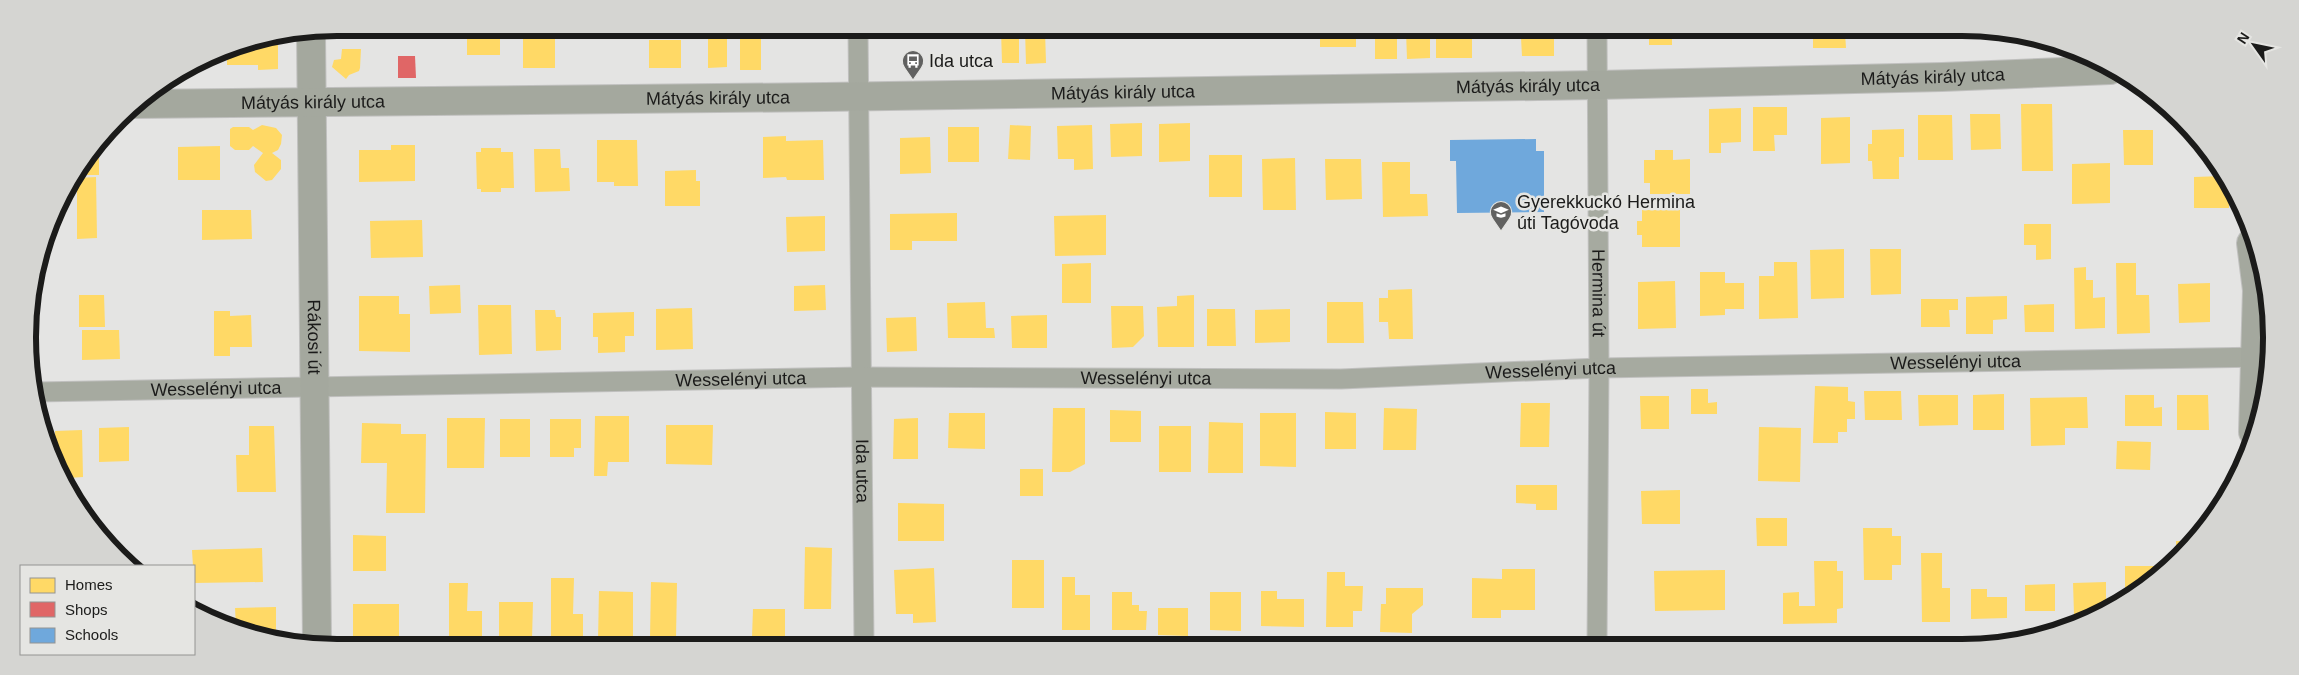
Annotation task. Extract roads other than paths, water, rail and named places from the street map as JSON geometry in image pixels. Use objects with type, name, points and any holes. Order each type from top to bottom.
[{"type":"street","name":"Ida utca","points":[[858,36],[864,639]]},
{"type":"street","name":"Hermina út","points":[[1597,36],[1600,368],[1597,639]]},
{"type":"street","name":"Rákosi út","points":[[311,38],[317,638]]},
{"type":"street","name":"Mátyás király utca","points":[[148,104],[858,97],[1597,85],[1942,77],[2101,70]]},
{"type":"street","points":[[2256,400],[2260,357],[2261,305]]},
{"type":"street","name":"Wesselényi utca","points":[[41,392],[862,377],[1341,379],[1600,368],[2260,357]]},
{"type":"place","name":"Ida utca","points":[[913,80]]},
{"type":"place","name":"Gyerekkuckó Hermina úti Tagóvoda","points":[[1501,231]]}]
